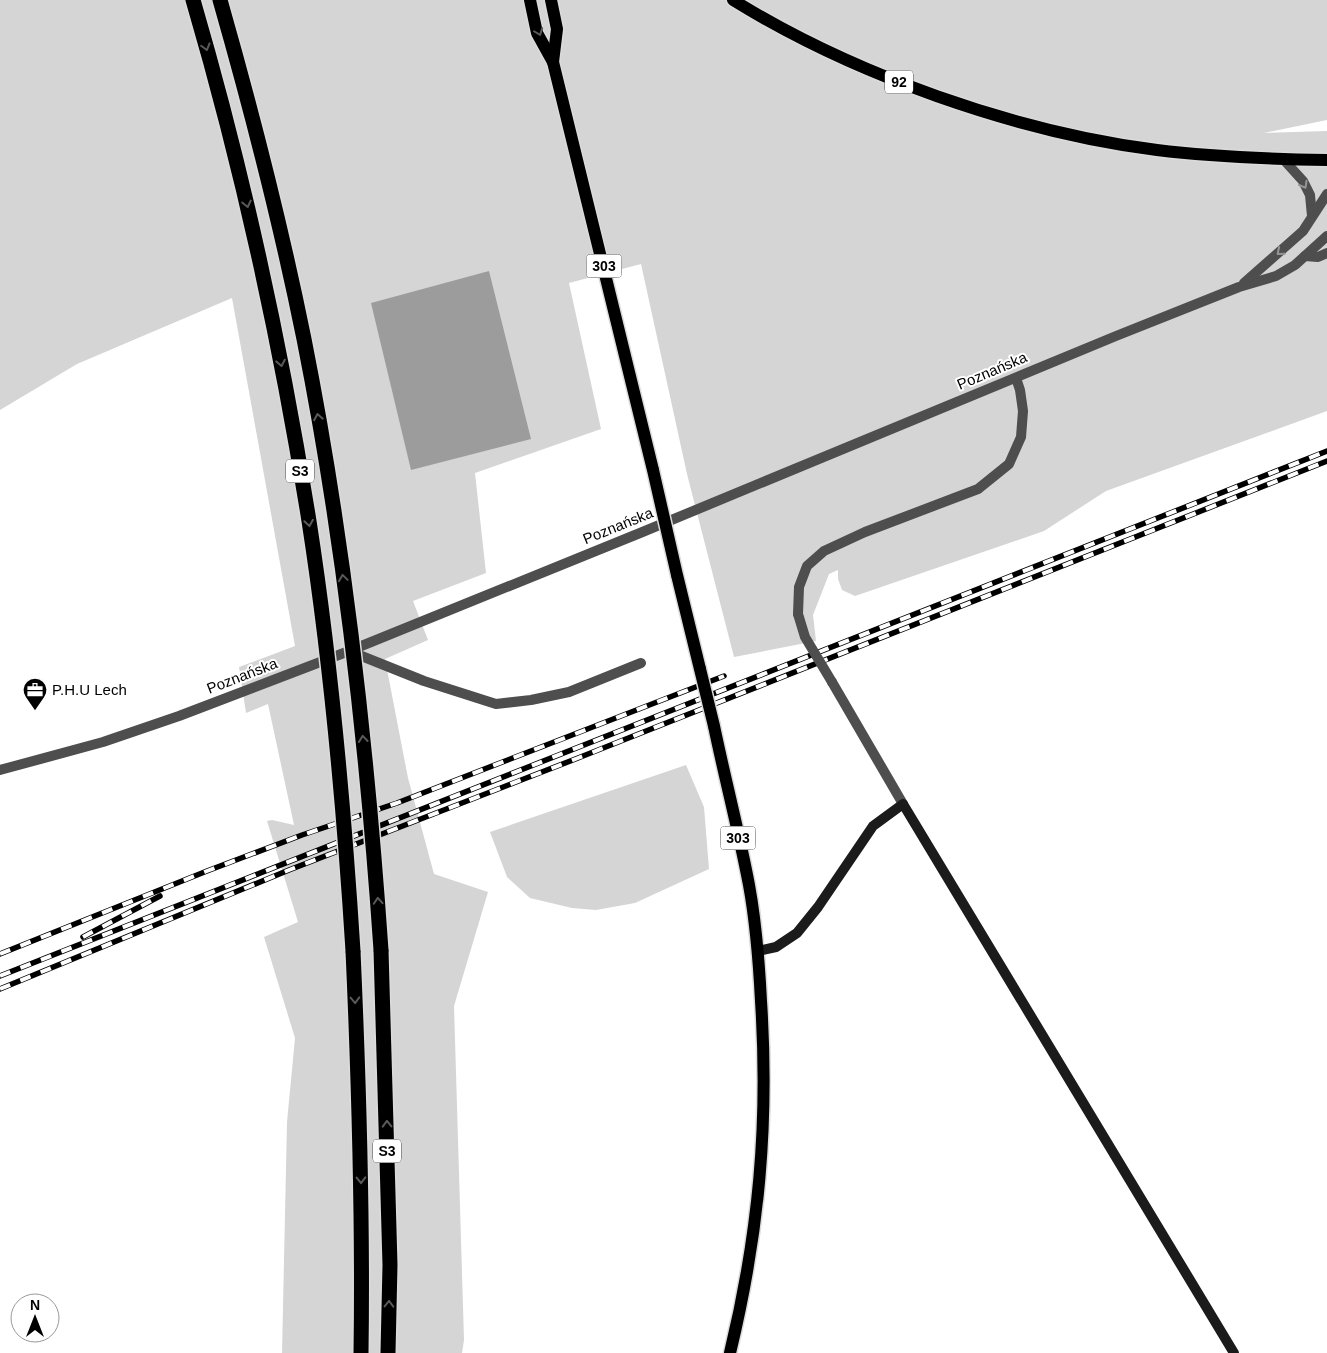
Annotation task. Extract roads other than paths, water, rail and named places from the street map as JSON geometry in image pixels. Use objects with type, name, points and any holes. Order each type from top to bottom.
[{"type":"highway","name":"S3","points":[[193,0],[232,139],[277,342],[303,487],[333,707],[341,785],[353,951],[360,1117],[362,1266],[360,1353]]},
{"type":"highway","name":"S3","points":[[220,0],[256,127],[304,338],[335,518],[359,694],[375,860],[381,950],[390,1265],[388,1353]]},
{"type":"main road","name":"303","points":[[530,0],[538,33],[553,62],[653,470],[714,726],[749,886],[758,951]]},
{"type":"main road","name":"303","points":[[551,0],[557,29],[553,62]]},
{"type":"main road","name":"92","points":[[733,0],[818,47],[856,64],[932,94],[982,111],[1044,128],[1156,150],[1284,160],[1327,160]]},
{"type":"main road","points":[[730,1353],[749,1265],[762,1161],[765,1104],[758,951],[776,947],[797,933],[818,907],[873,826],[887,814],[904,804],[1234,1353]]},
{"type":"street","points":[[1284,160],[1303,180],[1310,195],[1312,216]]},
{"type":"street","name":"Poznańska","points":[[1239,287],[1303,231],[1327,194]]},
{"type":"street","name":"Poznańska","points":[[0,770],[103,742],[178,716],[349,651],[1239,287],[1276,276],[1295,265],[1327,236]]},
{"type":"street","name":"Poznańska","points":[[1305,256],[1318,257],[1327,253]]},
{"type":"street","points":[[904,804],[805,637],[798,614],[799,588],[807,566],[824,551],[865,532],[978,489],[1008,464],[1020,437],[1023,411],[1016,378]]},
{"type":"street","points":[[349,651],[424,681],[496,704],[531,700],[569,692],[641,663]]},
{"type":"railway","points":[[0,976],[1327,451]]},
{"type":"railway","points":[[0,989],[289,870],[578,758],[1327,461]]},
{"type":"railway","points":[[0,954],[207,871],[302,835],[397,803],[724,676]]},
{"type":"railway","points":[[83,937],[160,896]]},
{"type":"place","name":"P.H.U Lech","points":[[35,711]]}]
